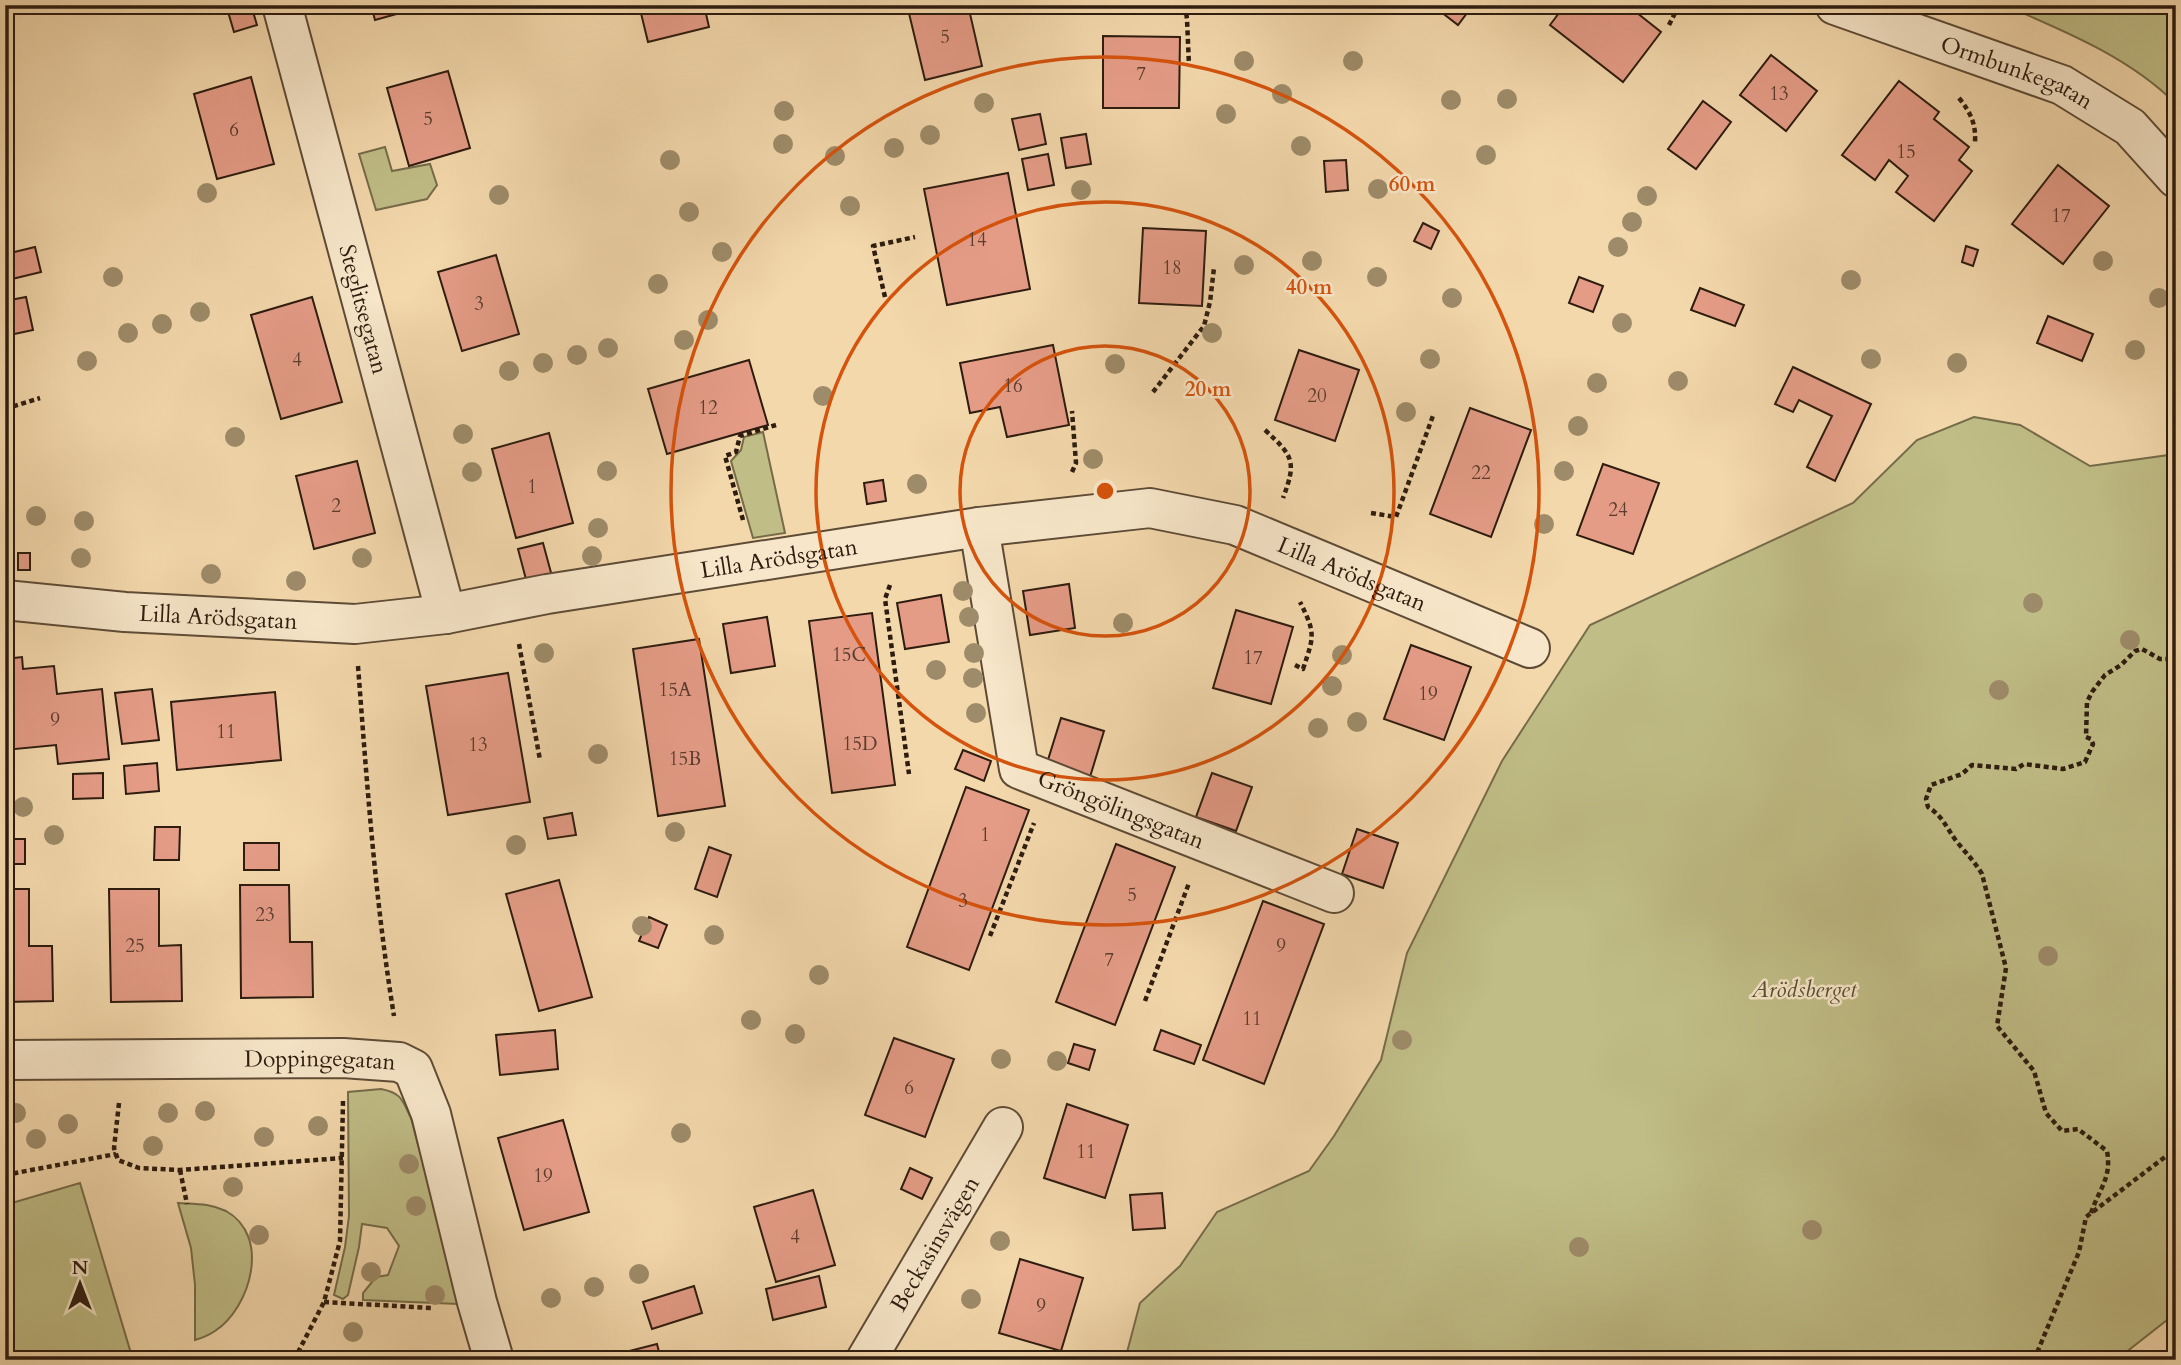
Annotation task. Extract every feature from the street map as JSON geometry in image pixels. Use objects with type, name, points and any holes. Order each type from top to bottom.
[{"type":"street","name":"Steglitsegatan","points":[[282,5],[446,614]]},
{"type":"street","name":"Ormbunkegatan","points":[[1835,5],[2062,85],[2130,127],[2176,178]]},
{"type":"street","name":"Lilla Arödsgatan","points":[[5,600],[125,612],[355,624],[446,614],[511,601],[978,527],[1150,508],[1235,525],[1530,648]]},
{"type":"street","name":"Gröngölingsgatan","points":[[978,527],[1018,769],[1334,893]]},
{"type":"street","name":"Doppingegatan","points":[[5,1060],[344,1058],[400,1062],[413,1069],[431,1114],[494,1360]]},
{"type":"street","name":"Beckasinsvägen","points":[[866,1360],[1003,1127]]},
{"type":"path","points":[[1185,5],[1189,66]]},
{"type":"path","points":[[1669,25],[1679,5]]},
{"type":"path","points":[[885,297],[873,246],[915,237]]},
{"type":"path","points":[[1153,392],[1204,326],[1214,268]]},
{"type":"path","points":[[5,409],[40,398]]},
{"type":"path","points":[[1069,477],[1076,463],[1072,411]]},
{"type":"path","points":[[1371,513],[1396,517],[1434,413]]},
{"type":"path","points":[[755,562],[725,456],[736,452],[740,436],[776,425]]},
{"type":"path","points":[[1265,430],[1286,450],[1291,464],[1282,545],[1289,575],[1311,624],[1314,638],[1303,669],[1295,666]]},
{"type":"path","points":[[905,538],[886,599],[909,774]]},
{"type":"path","points":[[511,601],[540,760]]},
{"type":"path","points":[[355,624],[382,947],[400,1062]]},
{"type":"path","points":[[2091,1213],[2110,1167],[2107,1151],[2078,1129],[2062,1131],[2046,1112],[2034,1071],[1997,1026],[2006,968],[1982,874],[1936,812],[1928,807],[1926,799],[1931,785],[1962,774],[1972,765],[2016,769],[2024,764],[2063,769],[2085,762],[2093,744],[2091,739],[2086,737],[2087,702],[2105,675],[2122,665],[2135,651],[2142,649],[2160,659],[2176,659]]},
{"type":"path","points":[[990,936],[1050,781]]},
{"type":"path","points":[[1145,1000],[1204,842]]},
{"type":"path","points":[[294,1360],[324,1302],[340,1241],[344,1158],[344,1058]]},
{"type":"path","points":[[124,1060],[114,1148],[118,1160],[139,1168],[180,1170],[344,1158]]},
{"type":"path","points":[[5,1175],[116,1154]]},
{"type":"path","points":[[2034,1360],[2079,1252],[2086,1217],[2165,1157],[2176,1155]]},
{"type":"path","points":[[180,1170],[187,1203]]},
{"type":"path","points":[[324,1302],[480,1311]]},
{"type":"green space","points":[[2004,5],[2176,5],[2176,104],[2158,87],[2117,59],[2072,35]]},
{"type":"green space","points":[[385,147],[392,171],[430,164],[437,185],[427,199],[376,210],[359,154]]},
{"type":"green space","name":"Arödsberget","points":[[1974,417],[2020,425],[2090,466],[2176,454],[2176,1313],[2116,1360],[1125,1360],[1140,1303],[1180,1266],[1217,1212],[1309,1171],[1334,1136],[1381,1060],[1407,953],[1502,761],[1590,625],[1853,503],[1917,440]]},
{"type":"green space","points":[[763,432],[785,533],[753,538],[731,461],[741,450],[744,437]]},
{"type":"green space","points":[[381,1089],[397,1095],[411,1118],[457,1290],[458,1304],[363,1300],[363,1293],[376,1277],[388,1275],[399,1246],[387,1228],[362,1224],[348,1295],[343,1299],[334,1295],[349,1216],[348,1092]]},
{"type":"green space","points":[[80,1183],[133,1360],[5,1360],[5,1205]]},
{"type":"green space","points":[[178,1203],[208,1205],[226,1211],[240,1222],[248,1237],[252,1254],[251,1271],[238,1306],[228,1320],[215,1331],[195,1340],[195,1285],[191,1248]]},
{"type":"building","points":[[226,5],[251,5],[257,25],[234,32]]},
{"type":"building","points":[[371,5],[429,5],[375,20]]},
{"type":"building","points":[[639,5],[704,5],[709,27],[648,42]]},
{"type":"building","points":[[907,5],[968,5],[982,66],[925,80]]},
{"type":"building","points":[[1036,5],[1067,5],[1067,6],[1037,10]]},
{"type":"building","points":[[1432,5],[1473,5],[1458,25]]},
{"type":"building","points":[[1565,5],[1627,5],[1661,32],[1623,82],[1550,25]]},
{"type":"building","points":[[1103,36],[1180,37],[1179,108],[1103,108]]},
{"type":"building","points":[[1771,55],[1817,91],[1786,131],[1740,95]]},
{"type":"building","points":[[448,71],[470,148],[409,166],[387,88]]},
{"type":"building","points":[[251,77],[274,164],[217,179],[194,94]]},
{"type":"building","points":[[1899,81],[1939,112],[1934,119],[1969,147],[1959,160],[1972,171],[1934,221],[1896,192],[1908,176],[1889,160],[1875,180],[1842,155]]},
{"type":"building","points":[[1703,101],[1731,122],[1696,169],[1668,149]]},
{"type":"building","points":[[1040,114],[1046,144],[1019,150],[1012,119]]},
{"type":"building","points":[[1086,134],[1091,164],[1066,168],[1061,138]]},
{"type":"building","points":[[1048,154],[1054,185],[1028,190],[1022,159]]},
{"type":"building","points":[[1346,160],[1348,190],[1326,192],[1324,161]]},
{"type":"building","points":[[2058,165],[2109,206],[2063,264],[2012,224]]},
{"type":"building","points":[[1008,173],[1030,289],[947,305],[924,189]]},
{"type":"building","points":[[1423,223],[1439,231],[1431,249],[1414,241]]},
{"type":"building","points":[[1143,228],[1206,231],[1202,306],[1139,303]]},
{"type":"building","points":[[1966,246],[1978,250],[1973,266],[1962,262]]},
{"type":"building","points":[[35,247],[41,272],[12,279],[6,254]]},
{"type":"building","points":[[496,255],[519,334],[462,351],[438,272]]},
{"type":"building","points":[[1579,277],[1603,286],[1593,312],[1569,303]]},
{"type":"building","points":[[1700,288],[1744,305],[1735,326],[1691,310]]},
{"type":"building","points":[[26,297],[33,330],[5,336],[5,301]]},
{"type":"building","points":[[312,297],[342,402],[281,419],[251,315]]},
{"type":"building","points":[[2048,316],[2093,334],[2082,361],[2037,343]]},
{"type":"building","points":[[1053,345],[1069,425],[1007,437],[1000,407],[970,413],[960,363]]},
{"type":"building","points":[[1299,350],[1359,370],[1335,441],[1275,420]]},
{"type":"building","points":[[749,360],[768,425],[667,454],[648,389]]},
{"type":"building","points":[[1793,367],[1871,404],[1835,481],[1807,467],[1832,416],[1799,400],[1793,412],[1775,404]]},
{"type":"building","points":[[1470,408],[1531,430],[1491,537],[1430,514]]},
{"type":"building","points":[[549,433],[573,523],[516,538],[492,449]]},
{"type":"building","points":[[357,461],[375,533],[314,549],[296,476]]},
{"type":"building","points":[[1603,464],[1659,483],[1633,554],[1577,535]]},
{"type":"building","points":[[883,480],[886,501],[867,504],[864,483]]},
{"type":"building","points":[[543,543],[553,580],[528,587],[518,549]]},
{"type":"building","points":[[18,553],[30,553],[30,570],[18,570]]},
{"type":"building","points":[[1069,584],[1075,628],[1030,635],[1023,591]]},
{"type":"building","points":[[941,595],[949,642],[905,649],[897,603]]},
{"type":"building","points":[[1236,610],[1293,627],[1271,704],[1213,688]]},
{"type":"building","points":[[872,613],[895,785],[832,793],[809,621]]},
{"type":"building","points":[[767,617],[775,666],[731,673],[723,624]]},
{"type":"building","points":[[699,639],[725,806],[658,816],[633,649]]},
{"type":"building","points":[[1411,645],[1471,667],[1444,740],[1384,719]]},
{"type":"building","points":[[22,657],[23,669],[54,666],[57,694],[102,689],[109,759],[58,764],[56,745],[5,750],[5,659]]},
{"type":"building","points":[[508,673],[530,802],[448,815],[426,686]]},
{"type":"building","points":[[152,689],[159,740],[122,744],[115,693]]},
{"type":"building","points":[[275,692],[281,760],[177,770],[171,702]]},
{"type":"building","points":[[1061,718],[1104,731],[1090,777],[1047,763]]},
{"type":"building","points":[[963,750],[991,761],[984,781],[955,769]]},
{"type":"building","points":[[157,763],[159,791],[126,794],[124,766]]},
{"type":"building","points":[[103,773],[103,798],[73,799],[73,774]]},
{"type":"building","points":[[1212,773],[1252,787],[1236,831],[1196,817]]},
{"type":"building","points":[[966,787],[1029,810],[969,970],[907,947]]},
{"type":"building","points":[[572,813],[576,835],[548,839],[544,818]]},
{"type":"building","points":[[155,827],[180,827],[179,860],[154,860]]},
{"type":"building","points":[[1357,829],[1398,843],[1383,888],[1342,874]]},
{"type":"building","points":[[5,839],[25,839],[25,864],[5,864]]},
{"type":"building","points":[[244,843],[279,843],[279,870],[244,870]]},
{"type":"building","points":[[1116,844],[1175,867],[1115,1025],[1056,1002]]},
{"type":"building","points":[[709,847],[731,855],[717,897],[695,889]]},
{"type":"building","points":[[559,880],[592,997],[539,1011],[506,894]]},
{"type":"building","points":[[240,885],[289,885],[290,942],[312,942],[313,997],[241,998]]},
{"type":"building","points":[[5,889],[29,889],[29,946],[52,946],[53,1001],[5,1002]]},
{"type":"building","points":[[109,889],[159,889],[159,946],[181,945],[182,1001],[111,1002]]},
{"type":"building","points":[[1263,901],[1324,924],[1264,1084],[1203,1060]]},
{"type":"building","points":[[649,917],[667,925],[658,948],[639,941]]},
{"type":"building","points":[[555,1030],[558,1069],[500,1075],[496,1035]]},
{"type":"building","points":[[1161,1030],[1201,1045],[1194,1064],[1154,1050]]},
{"type":"building","points":[[894,1038],[954,1059],[925,1137],[865,1115]]},
{"type":"building","points":[[1074,1044],[1095,1050],[1089,1070],[1068,1063]]},
{"type":"building","points":[[1067,1104],[1128,1125],[1105,1198],[1044,1178]]},
{"type":"building","points":[[563,1120],[589,1212],[524,1230],[498,1138]]},
{"type":"building","points":[[910,1168],[932,1178],[922,1199],[901,1189]]},
{"type":"building","points":[[813,1190],[835,1265],[776,1282],[754,1207]]},
{"type":"building","points":[[1162,1193],[1165,1228],[1133,1230],[1130,1195]]},
{"type":"building","points":[[1020,1259],[1083,1278],[1061,1351],[999,1333]]},
{"type":"building","points":[[819,1276],[826,1307],[773,1320],[766,1289]]},
{"type":"building","points":[[694,1286],[702,1313],[652,1329],[643,1302]]},
{"type":"building","points":[[657,1344],[661,1360],[594,1360]]}]
